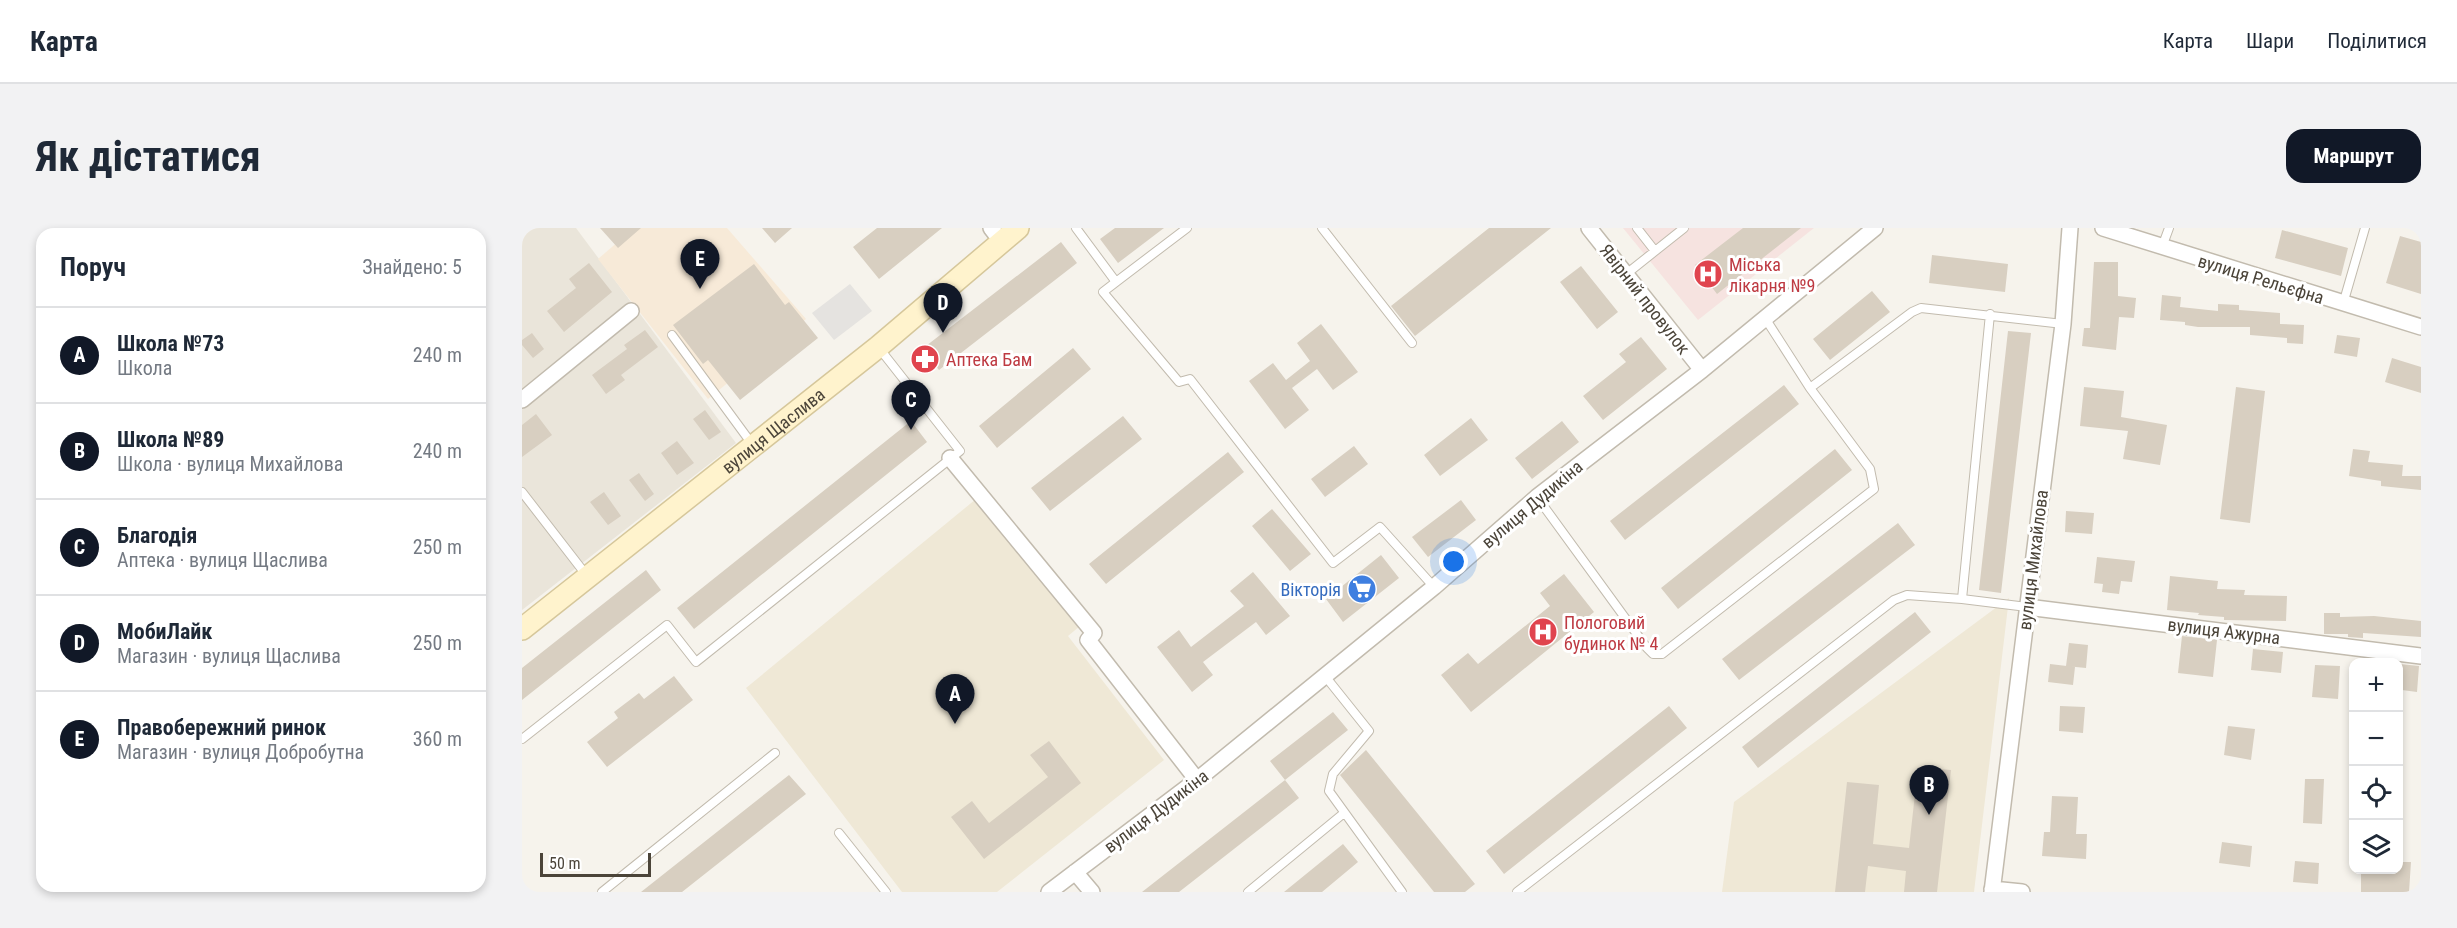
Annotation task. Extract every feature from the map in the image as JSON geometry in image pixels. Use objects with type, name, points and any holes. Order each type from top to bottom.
[{"type":"street","name":"Явірний провулок","points":[[1589,228],[1702,370]]},
{"type":"street","name":"вулиця Дудикіна","points":[[1050,892],[1197,780],[1434,587],[1538,497],[1702,370],[1875,228]]},
{"type":"street","name":"вулиця Михайлова","points":[[1992,890],[2063,324],[2070,228]]},
{"type":"street","name":"вулиця Рельєфна","points":[[2103,228],[2421,327]]},
{"type":"street","name":"вулиця Щаслива","points":[[522,629],[878,347],[1003,232]]},
{"type":"street","points":[[522,400],[631,311]]},
{"type":"street","points":[[950,458],[1094,633],[1088,640],[1197,780]]},
{"type":"street","name":"вулиця Ажурна","points":[[2026,607],[2421,656]]},
{"type":"street","points":[[1075,872],[1092,892]]},
{"type":"street","points":[[1992,890],[2022,892]]},
{"type":"lane","points":[[1076,228],[1116,282]]},
{"type":"lane","points":[[1187,228],[1103,292],[1179,382],[1190,379],[1333,563],[1380,527],[1434,587]]},
{"type":"lane","points":[[1322,228],[1412,343]]},
{"type":"lane","points":[[1636,228],[1655,251]]},
{"type":"lane","points":[[1625,275],[1684,228]]},
{"type":"lane","points":[[2162,248],[2169,228]]},
{"type":"lane","points":[[2343,304],[2365,228]]},
{"type":"lane","points":[[1810,387],[1912,312],[1921,308],[2063,324]]},
{"type":"lane","points":[[1962,599],[1990,314]]},
{"type":"lane","points":[[1538,497],[1647,648],[1653,654],[1662,654],[1874,489],[1870,468],[1810,387],[1765,318]]},
{"type":"lane","points":[[672,335],[753,445]]},
{"type":"lane","points":[[522,739],[667,625],[696,662],[960,451],[878,347]]},
{"type":"lane","points":[[522,492],[587,577]]},
{"type":"lane","points":[[1517,892],[1894,600],[1907,595],[2026,607]]},
{"type":"lane","points":[[1325,676],[1369,731],[1330,780],[1329,791],[1401,892]]},
{"type":"lane","points":[[602,892],[775,753]]},
{"type":"lane","points":[[1248,892],[1344,813]]},
{"type":"lane","points":[[839,833],[886,892]]},
{"type":"shaded area","points":[[522,228],[576,228],[736,443],[522,610]]},
{"type":"shaded area","points":[[634,228],[727,228],[806,319],[708,399],[598,259]]},
{"type":"shaded area","name":"Міська лікарня №9","points":[[1623,228],[1814,228],[1698,320]]},
{"type":"shaded area","points":[[850,284],[872,311],[834,340],[812,313]]},
{"type":"shaded area","points":[[976,499],[1080,626],[1068,636],[1164,760],[997,892],[902,892],[746,688]]},
{"type":"shaded area","points":[[2009,598],[1974,892],[1722,892],[1734,802]]},
{"type":"building","points":[[600,228],[641,228],[618,248]]},
{"type":"building","points":[[762,228],[792,228],[775,243]]},
{"type":"building","points":[[877,228],[942,228],[879,279],[853,247]]},
{"type":"building","points":[[1115,228],[1164,228],[1118,263],[1100,239]]},
{"type":"building","points":[[1489,228],[1551,228],[1415,336],[1391,306]]},
{"type":"building","points":[[1743,228],[1801,228],[1717,294],[1695,265]]},
{"type":"building","points":[[2282,230],[2348,248],[2341,276],[2275,258]]},
{"type":"building","points":[[2400,236],[2421,242],[2421,294],[2386,283]]},
{"type":"building","points":[[1061,242],[1077,263],[939,370],[922,349]]},
{"type":"building","points":[[1932,255],[2008,264],[2005,292],[1929,283]]},
{"type":"building","points":[[2094,262],[2118,262],[2118,296],[2136,298],[2134,318],[2119,317],[2116,350],[2082,346],[2084,328],[2090,328]]},
{"type":"building","points":[[589,263],[612,292],[564,332],[547,311],[576,288],[569,279]]},
{"type":"building","points":[[754,264],[785,305],[789,302],[818,338],[740,400],[708,360],[703,364],[673,325]]},
{"type":"building","points":[[1581,266],[1618,312],[1597,329],[1560,282]]},
{"type":"building","points":[[1872,291],[1890,312],[1830,360],[1813,339]]},
{"type":"building","points":[[2162,295],[2181,297],[2180,307],[2218,311],[2218,304],[2239,305],[2239,310],[2280,313],[2280,324],[2304,325],[2303,344],[2287,343],[2287,338],[2250,335],[2250,327],[2198,327],[2185,325],[2185,322],[2160,320]]},
{"type":"building","points":[[1321,324],[1358,372],[1333,390],[1317,369],[1292,388],[1309,410],[1285,429],[1249,381],[1273,363],[1286,380],[1310,361],[1297,343]]},
{"type":"building","points":[[645,330],[658,347],[621,375],[625,380],[606,394],[592,375],[627,349],[624,345]]},
{"type":"building","points":[[2008,331],[2031,333],[2001,593],[1979,590]]},
{"type":"building","points":[[532,333],[544,349],[533,358],[522,345],[522,340]]},
{"type":"building","points":[[2337,335],[2360,338],[2357,357],[2334,353]]},
{"type":"building","points":[[1641,337],[1667,369],[1603,420],[1583,396],[1626,362],[1619,354]]},
{"type":"building","points":[[1073,348],[1091,369],[997,448],[979,426]]},
{"type":"building","points":[[2392,358],[2421,367],[2421,393],[2385,382]]},
{"type":"building","points":[[1784,385],[1799,404],[1625,540],[1610,521]]},
{"type":"building","points":[[2084,387],[2124,391],[2121,417],[2167,425],[2160,465],[2123,459],[2128,431],[2080,426]]},
{"type":"building","points":[[2236,387],[2265,391],[2250,523],[2220,519]]},
{"type":"building","points":[[705,410],[721,432],[709,440],[693,419]]},
{"type":"building","points":[[536,414],[552,435],[522,457],[522,425]]},
{"type":"building","points":[[1123,416],[1142,439],[1050,511],[1031,488]]},
{"type":"building","points":[[1471,418],[1488,440],[1440,476],[1424,455]]},
{"type":"building","points":[[911,421],[927,442],[694,629],[677,608]]},
{"type":"building","points":[[1562,421],[1579,442],[1532,479],[1515,458]]},
{"type":"building","points":[[677,441],[694,463],[677,475],[661,453]]},
{"type":"building","points":[[1354,446],[1368,464],[1325,497],[1311,479]]},
{"type":"building","points":[[1835,449],[1852,470],[1678,609],[1661,588]]},
{"type":"building","points":[[2353,449],[2370,451],[2368,462],[2403,465],[2402,476],[2421,476],[2421,490],[2381,486],[2381,481],[2349,476]]},
{"type":"building","points":[[1228,452],[1244,472],[1106,584],[1089,564]]},
{"type":"building","points":[[639,473],[654,494],[645,501],[629,480]]},
{"type":"building","points":[[604,492],[621,516],[608,525],[590,502]]},
{"type":"building","points":[[1461,500],[1476,520],[1428,557],[1412,537]]},
{"type":"building","points":[[1272,509],[1311,554],[1290,571],[1252,526]]},
{"type":"building","points":[[2066,511],[2094,513],[2092,534],[2065,532]]},
{"type":"building","points":[[1898,523],[1915,545],[1739,680],[1722,659]]},
{"type":"building","name":"Вікторія","points":[[1381,555],[1399,578],[1343,622],[1326,599]]},
{"type":"building","points":[[2097,557],[2135,561],[2132,582],[2121,581],[2119,594],[2102,592],[2103,584],[2094,583]]},
{"type":"building","points":[[646,570],[661,590],[522,700],[522,668]]},
{"type":"building","points":[[1253,572],[1290,616],[1266,635],[1256,622],[1203,662],[1213,675],[1192,692],[1157,647],[1179,630],[1191,647],[1244,606],[1230,591]]},
{"type":"building","name":"Пологовий будинок № 4","points":[[1564,574],[1594,612],[1471,712],[1441,675],[1468,653],[1478,664],[1550,606],[1540,593]]},
{"type":"building","points":[[2170,576],[2218,581],[2217,589],[2245,590],[2244,595],[2287,596],[2286,621],[2224,620],[2224,617],[2167,610]]},
{"type":"building","points":[[1915,612],[1931,632],[1758,768],[1742,747]]},
{"type":"building","points":[[2324,613],[2340,613],[2340,617],[2374,616],[2421,621],[2421,637],[2363,633],[2363,638],[2348,637],[2348,634],[2324,634]]},
{"type":"building","points":[[2182,636],[2217,640],[2213,677],[2178,673]]},
{"type":"building","points":[[2069,643],[2088,645],[2086,668],[2066,666]]},
{"type":"building","points":[[2253,649],[2283,652],[2281,673],[2251,670]]},
{"type":"building","points":[[2050,664],[2075,667],[2073,685],[2048,682]]},
{"type":"building","points":[[2403,664],[2419,666],[2417,692],[2403,690]]},
{"type":"building","points":[[2315,665],[2340,666],[2338,699],[2312,697]]},
{"type":"building","points":[[674,676],[693,700],[607,767],[587,742],[618,718],[614,712],[639,693],[644,699]]},
{"type":"building","points":[[1669,706],[1687,728],[1504,874],[1486,851]]},
{"type":"building","points":[[2060,706],[2085,707],[2083,733],[2059,731]]},
{"type":"building","points":[[1333,712],[1348,730],[1285,780],[1270,761]]},
{"type":"building","points":[[2228,726],[2255,729],[2251,760],[2224,755]]},
{"type":"building","points":[[1049,741],[1081,783],[984,859],[951,817],[972,801],[989,823],[1048,777],[1030,755]]},
{"type":"building","points":[[1366,750],[1475,884],[1465,892],[1434,892],[1340,775]]},
{"type":"building","points":[[1918,767],[1951,770],[1937,892],[1904,892],[1906,871],[1868,866],[1865,892],[1835,892],[1847,782],[1879,785],[1873,844],[1909,848]]},
{"type":"building","points":[[789,775],[806,794],[682,892],[641,892]]},
{"type":"building","points":[[2305,779],[2324,779],[2322,824],[2303,823]]},
{"type":"building","points":[[1285,780],[1299,798],[1179,892],[1142,892]]},
{"type":"building","points":[[2052,796],[2078,797],[2076,834],[2087,834],[2086,859],[2042,856],[2044,832],[2050,832]]},
{"type":"building","points":[[2222,842],[2252,846],[2250,867],[2219,863]]},
{"type":"building","points":[[1343,844],[1358,862],[1322,892],[1284,892]]},
{"type":"building","points":[[2295,861],[2319,863],[2318,884],[2293,882]]},
{"type":"building","points":[[2403,862],[2411,862],[2409,892],[2361,892],[2361,874],[2403,874]]},
{"type":"place","name":"Міська лікарня №9","points":[[1708,274]]},
{"type":"place","name":"Правобережний ринок","points":[[700,289]]},
{"type":"place","name":"МобиЛайк","points":[[943,333]]},
{"type":"place","name":"Аптека Бам","points":[[925,359]]},
{"type":"place","name":"Благодія","points":[[911,430]]},
{"type":"place","name":"Вікторія","points":[[1362,589]]},
{"type":"place","name":"Пологовий будинок № 4","points":[[1543,632]]},
{"type":"place","name":"Школа №73","points":[[955,724]]},
{"type":"place","name":"Школа №89","points":[[1929,815]]}]
